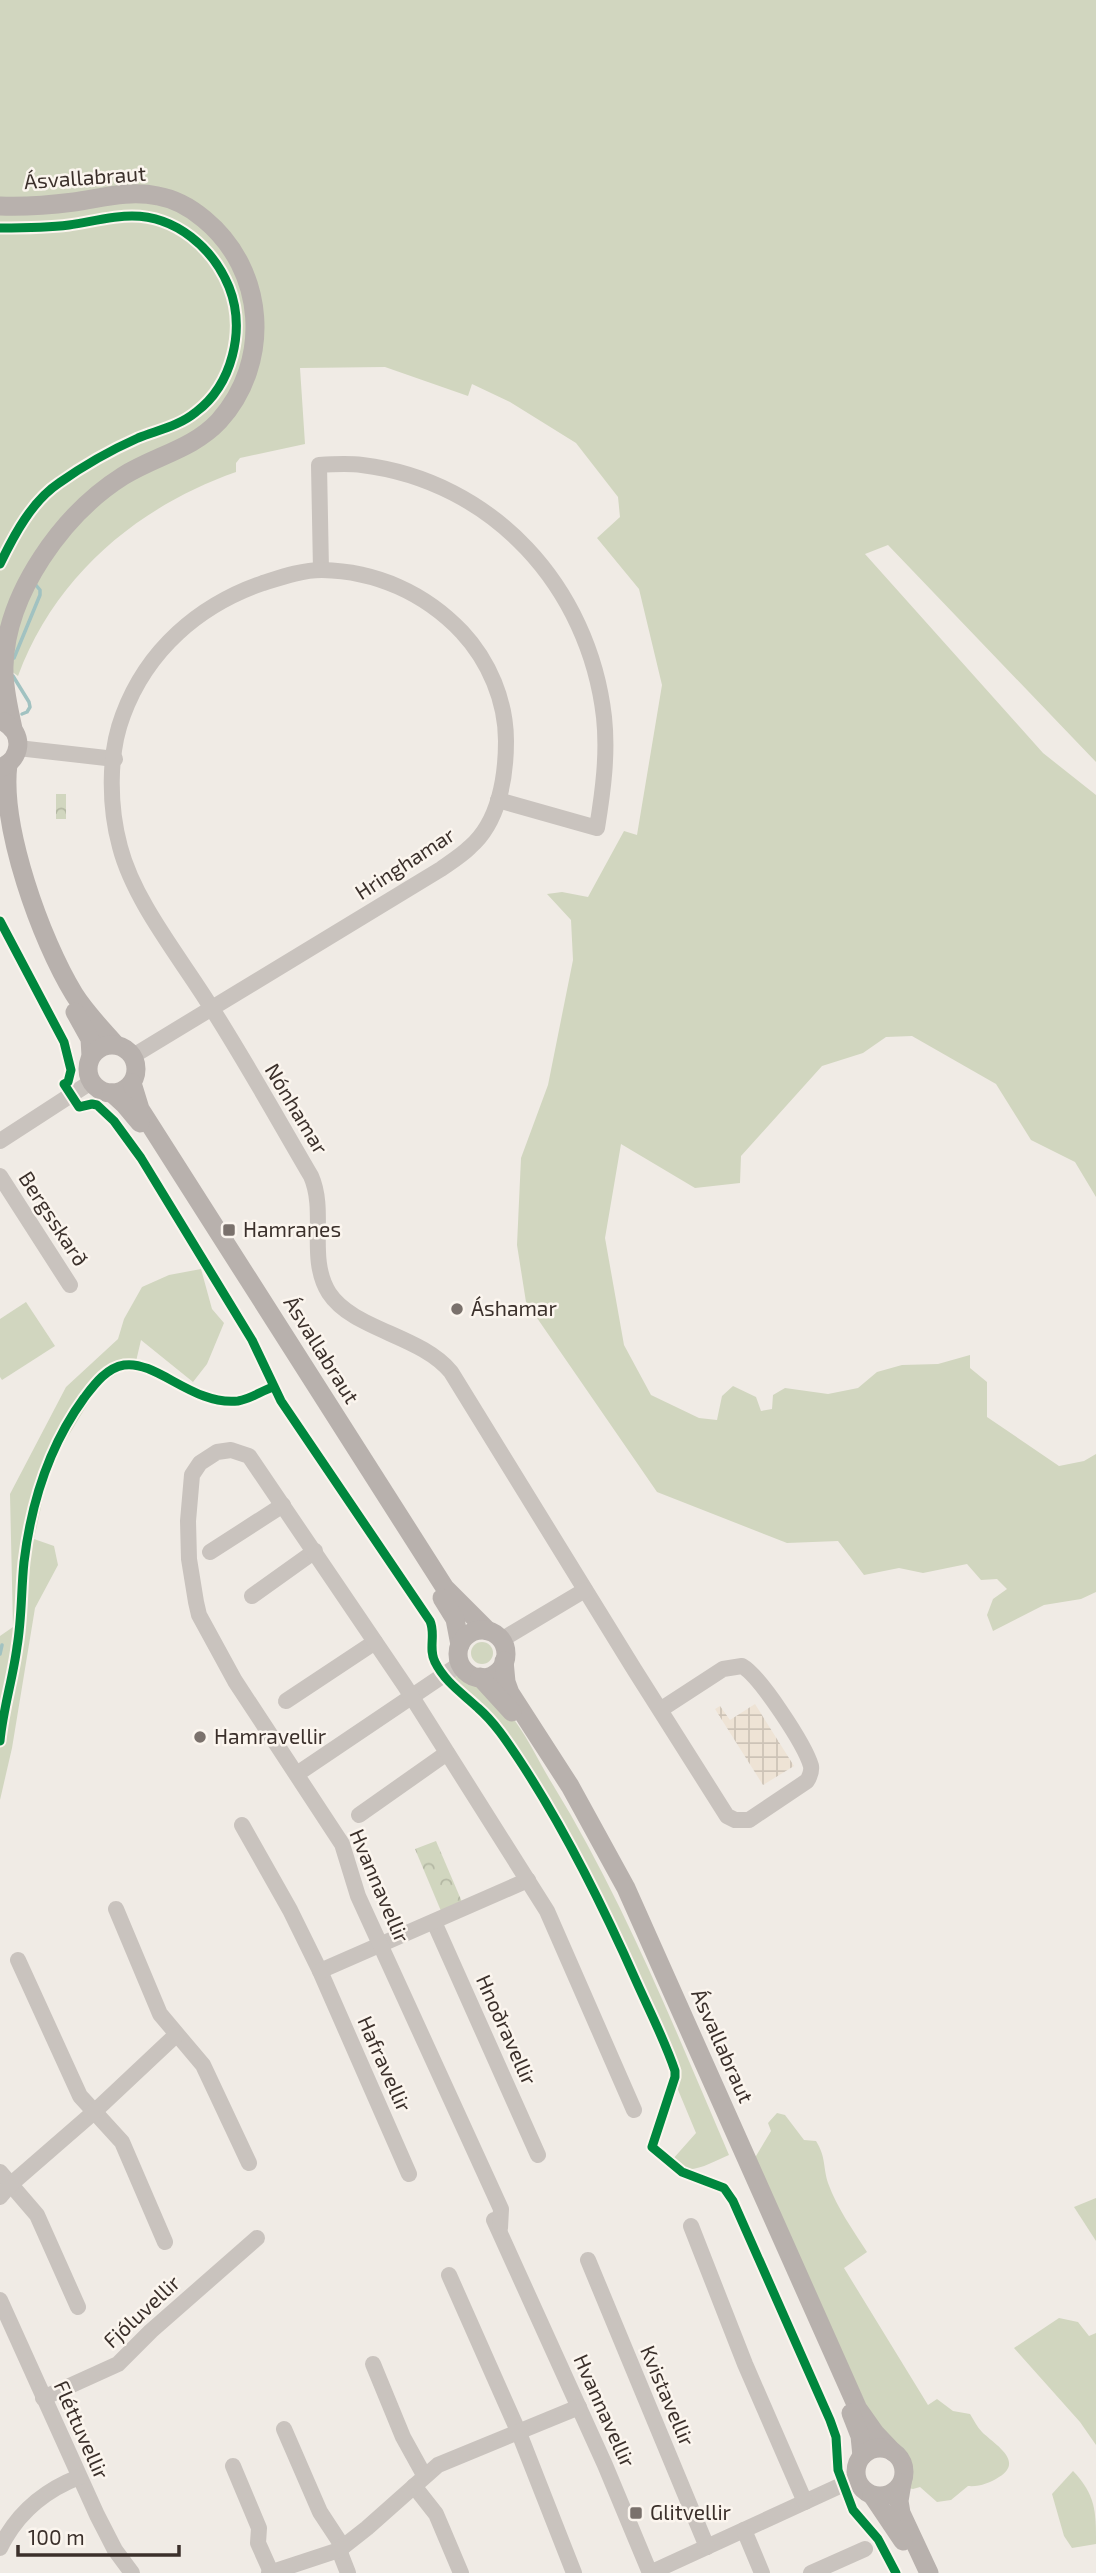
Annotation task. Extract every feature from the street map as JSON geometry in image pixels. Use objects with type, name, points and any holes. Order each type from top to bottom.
[{"type":"main road","name":"Ásvallabraut","points":[[0,206],[75,202],[131,194],[158,196],[176,201],[199,215],[230,246],[250,287],[256,322],[252,357],[236,400],[217,423],[195,441],[148,462],[108,487],[65,526],[34,570],[15,612],[5,653],[8,746],[4,782],[5,803],[15,851],[29,897],[57,962],[75,995],[115,1044]]},
{"type":"main road","name":"Ásvallabraut","points":[[0,217],[48,215],[135,205],[159,208],[181,217],[202,231],[227,261],[243,298],[247,324],[241,366],[221,404],[190,431],[135,457],[99,479],[61,514],[25,567],[0,631]]},
{"type":"main road","points":[[0,824],[29,925],[90,1039],[91,1056],[87,1069],[91,1082],[104,1092],[112,1093],[127,1088],[132,1083],[136,1069],[133,1056],[122,1046],[101,1046],[91,1056]]},
{"type":"main road","name":"Ásvallabraut","points":[[132,1083],[140,1109],[439,1579],[463,1608],[495,1636]]},
{"type":"main road","name":"Ásvallabraut","points":[[112,1093],[129,1108],[151,1139],[451,1611],[457,1629],[460,1654]]},
{"type":"main road","points":[[479,1630],[495,1636],[505,1650],[504,1661],[493,1675],[480,1678],[468,1673],[460,1654],[469,1633],[479,1630]]},
{"type":"main road","name":"Ásvallabraut","points":[[504,1661],[510,1693],[586,1814],[643,1923],[858,2409],[875,2434],[893,2452]]},
{"type":"main road","name":"Ásvallabraut","points":[[480,1678],[504,1701],[540,1755],[590,1840],[620,1898],[851,2413],[860,2436],[862,2456]]},
{"type":"main road","points":[[919,2573],[900,2535],[872,2495],[860,2486],[857,2478],[858,2463],[862,2456],[873,2449],[893,2452],[903,2466],[901,2513],[929,2573]]},
{"type":"main road","points":[[872,2495],[892,2493],[902,2483]]},
{"type":"street","points":[[321,570],[319,465],[359,464],[386,469],[460,495],[491,514],[544,566],[565,599],[584,639],[597,681],[604,717],[605,752],[604,787],[597,828],[498,800]]},
{"type":"street","name":"Hringhamar","points":[[133,1056],[212,1009],[442,869],[478,839],[498,800],[506,766],[506,724],[496,684],[474,645],[446,615],[407,589],[367,575],[321,570],[287,575],[252,587],[214,605],[184,626],[165,644],[134,692],[120,724],[115,759],[114,815],[119,845],[130,877],[212,1009]]},
{"type":"street","points":[[8,746],[115,759]]},
{"type":"street","name":"Nónhamar","points":[[212,1009],[313,1181],[317,1196],[320,1268],[323,1280],[338,1305],[435,1355],[451,1372],[585,1590]]},
{"type":"street","points":[[0,1141],[91,1082]]},
{"type":"street","name":"Bergsskarð","points":[[0,1176],[71,1285]]},
{"type":"street","name":"Hvannavellir","points":[[411,1697],[249,1456],[231,1450],[217,1452],[205,1458],[195,1469],[190,1491],[189,1559],[196,1602],[235,1681],[342,1844],[355,1887],[501,2209],[500,2228],[650,2573]]},
{"type":"street","points":[[210,1552],[283,1505]]},
{"type":"street","points":[[252,1596],[315,1551]]},
{"type":"street","points":[[495,1636],[585,1590],[660,1710],[727,1816],[735,1820],[749,1820],[807,1781],[810,1776],[810,1764],[793,1732],[757,1677],[742,1666],[723,1670],[660,1710]]},
{"type":"street","points":[[286,1701],[375,1642]]},
{"type":"street","points":[[296,1774],[411,1697],[460,1654]]},
{"type":"street","points":[[411,1697],[547,1911],[634,2110]]},
{"type":"street","points":[[359,1815],[447,1753]]},
{"type":"street","name":"Hafravellir","points":[[242,1825],[290,1910],[320,1971],[409,2175]]},
{"type":"street","points":[[320,1971],[528,1880]]},
{"type":"street","points":[[116,1909],[160,2014],[203,2065],[248,2163]]},
{"type":"street","name":"Hnoðravellir","points":[[434,1922],[538,2155]]},
{"type":"street","points":[[18,1960],[79,2096],[121,2141],[165,2242]]},
{"type":"street","points":[[78,2307],[37,2215],[3,2185],[94,2112],[176,2035]]},
{"type":"street","points":[[691,2226],[805,2502]]},
{"type":"street","name":"Fjóluvellir","points":[[43,2398],[118,2364],[151,2331],[257,2238]]},
{"type":"street","name":"Kvistavellir","points":[[588,2260],[707,2547]]},
{"type":"street","points":[[449,2275],[519,2432],[574,2573]]},
{"type":"street","name":"Fléttuvellir","points":[[2,2311],[115,2550],[132,2573]]},
{"type":"street","points":[[373,2364],[419,2481],[461,2573]]},
{"type":"street","points":[[233,2466],[259,2528],[258,2543],[270,2572],[341,2548],[419,2481],[454,2457],[579,2407]]},
{"type":"street","points":[[284,2429],[320,2512],[341,2548],[348,2573]]},
{"type":"street","points":[[0,2548],[12,2524],[33,2502],[48,2491],[79,2477]]},
{"type":"street","points":[[650,2573],[857,2478]]},
{"type":"street","points":[[744,2530],[762,2573]]},
{"type":"street","points":[[811,2573],[865,2549]]},
{"type":"green space","points":[[0,0],[1096,0],[1096,762],[888,545],[865,554],[1043,753],[1096,795],[1096,1197],[1075,1162],[1031,1140],[996,1084],[912,1036],[886,1037],[863,1053],[822,1066],[741,1156],[740,1183],[695,1188],[621,1144],[605,1238],[624,1345],[651,1395],[699,1418],[717,1420],[722,1396],[733,1386],[756,1397],[761,1411],[772,1409],[773,1395],[785,1388],[828,1394],[858,1388],[877,1372],[902,1365],[938,1364],[970,1355],[970,1368],[987,1382],[987,1417],[1059,1466],[1084,1461],[1096,1454],[1096,1592],[1081,1599],[1044,1605],[993,1631],[987,1615],[993,1599],[1007,1589],[997,1579],[981,1580],[967,1564],[923,1573],[899,1568],[864,1575],[838,1541],[787,1543],[657,1492],[526,1302],[517,1245],[521,1158],[548,1085],[573,960],[571,920],[547,894],[562,892],[588,897],[624,831],[637,835],[662,685],[639,589],[597,538],[620,517],[618,497],[576,443],[510,402],[472,384],[468,396],[385,367],[300,368],[305,444],[240,458],[236,463],[236,472],[165,505],[133,526],[77,577],[54,607],[34,640],[18,676],[0,663]]},
{"type":"green space","points":[[56,794],[66,794],[66,819],[56,819]]},
{"type":"green space","points":[[201,1269],[212,1309],[224,1323],[207,1364],[193,1382],[141,1340],[134,1370],[120,1372],[103,1383],[50,1466],[34,1539],[54,1546],[58,1565],[35,1608],[12,1748],[0,1800],[0,1636],[13,1627],[10,1494],[66,1387],[118,1339],[124,1319],[142,1287],[169,1275]]},
{"type":"green space","points":[[26,1302],[55,1346],[2,1380],[0,1319]]},
{"type":"green space","points":[[482,1642],[490,1645],[493,1653],[490,1661],[482,1664],[474,1661],[471,1653],[474,1645]]},
{"type":"green space","points":[[452,1676],[468,1679],[490,1693],[514,1720],[532,1747],[579,1829],[626,1920],[729,2155],[691,2169],[684,2169],[672,2160],[696,2133],[676,2085],[679,2069],[605,1906],[570,1839],[496,1720],[482,1704],[459,1687]]},
{"type":"green space","points":[[436,1841],[462,1902],[441,1911],[415,1849]]},
{"type":"green space","points":[[777,2113],[785,2115],[804,2140],[816,2141],[832,2192],[867,2252],[844,2268],[928,2405],[937,2399],[953,2411],[970,2414],[980,2430],[1005,2453],[1009,2465],[996,2479],[968,2486],[951,2500],[937,2502],[920,2487],[908,2488],[912,2467],[909,2459],[876,2426],[753,2161],[771,2131],[768,2123]]},
{"type":"green space","points":[[1096,2198],[1096,2241],[1074,2207]]},
{"type":"green space","points":[[1059,2318],[1078,2322],[1089,2336],[1096,2333],[1096,2445],[1080,2422],[1014,2348]]},
{"type":"green space","points":[[1073,2471],[1086,2488],[1093,2504],[1096,2544],[1072,2548],[1064,2536],[1052,2494]]},
{"type":"shaded area","points":[[755,1704],[794,1766],[763,1785],[715,1709],[720,1706],[730,1720]]},
{"type":"waterway","points":[[14,658],[40,595],[35,584]]},
{"type":"waterway","points":[[13,676],[29,702],[30,707],[22,714]]},
{"type":"waterway","points":[[0,1654],[2,1645]]},
{"type":"cycle path","points":[[0,228],[60,226],[124,216],[148,217],[163,222],[191,237],[213,259],[229,287],[236,321],[236,338],[227,372],[208,401],[183,421],[118,448],[49,490],[25,519],[0,564]]},
{"type":"cycle path","points":[[0,921],[64,1042],[71,1070],[68,1082],[64,1084],[79,1107],[97,1105],[114,1121],[141,1158],[252,1340],[281,1401],[430,1621],[433,1657],[439,1669],[500,1732],[567,1840],[611,1925],[675,2071],[652,2147],[682,2172],[724,2188],[733,2201],[830,2420],[836,2437],[838,2470],[853,2510],[878,2539],[896,2573]]},
{"type":"cycle path","points":[[0,1741],[19,1636],[24,1562],[31,1519],[51,1456],[72,1416],[88,1393],[106,1373],[124,1365],[149,1369],[206,1397],[222,1401],[243,1400],[273,1387]]},
{"type":"place","name":"Hamranes","points":[[229,1230]]},
{"type":"place","name":"Áshamar","points":[[457,1309]]},
{"type":"place","name":"Hamravellir","points":[[200,1737]]},
{"type":"place","name":"Glitvellir","points":[[636,2513]]}]
